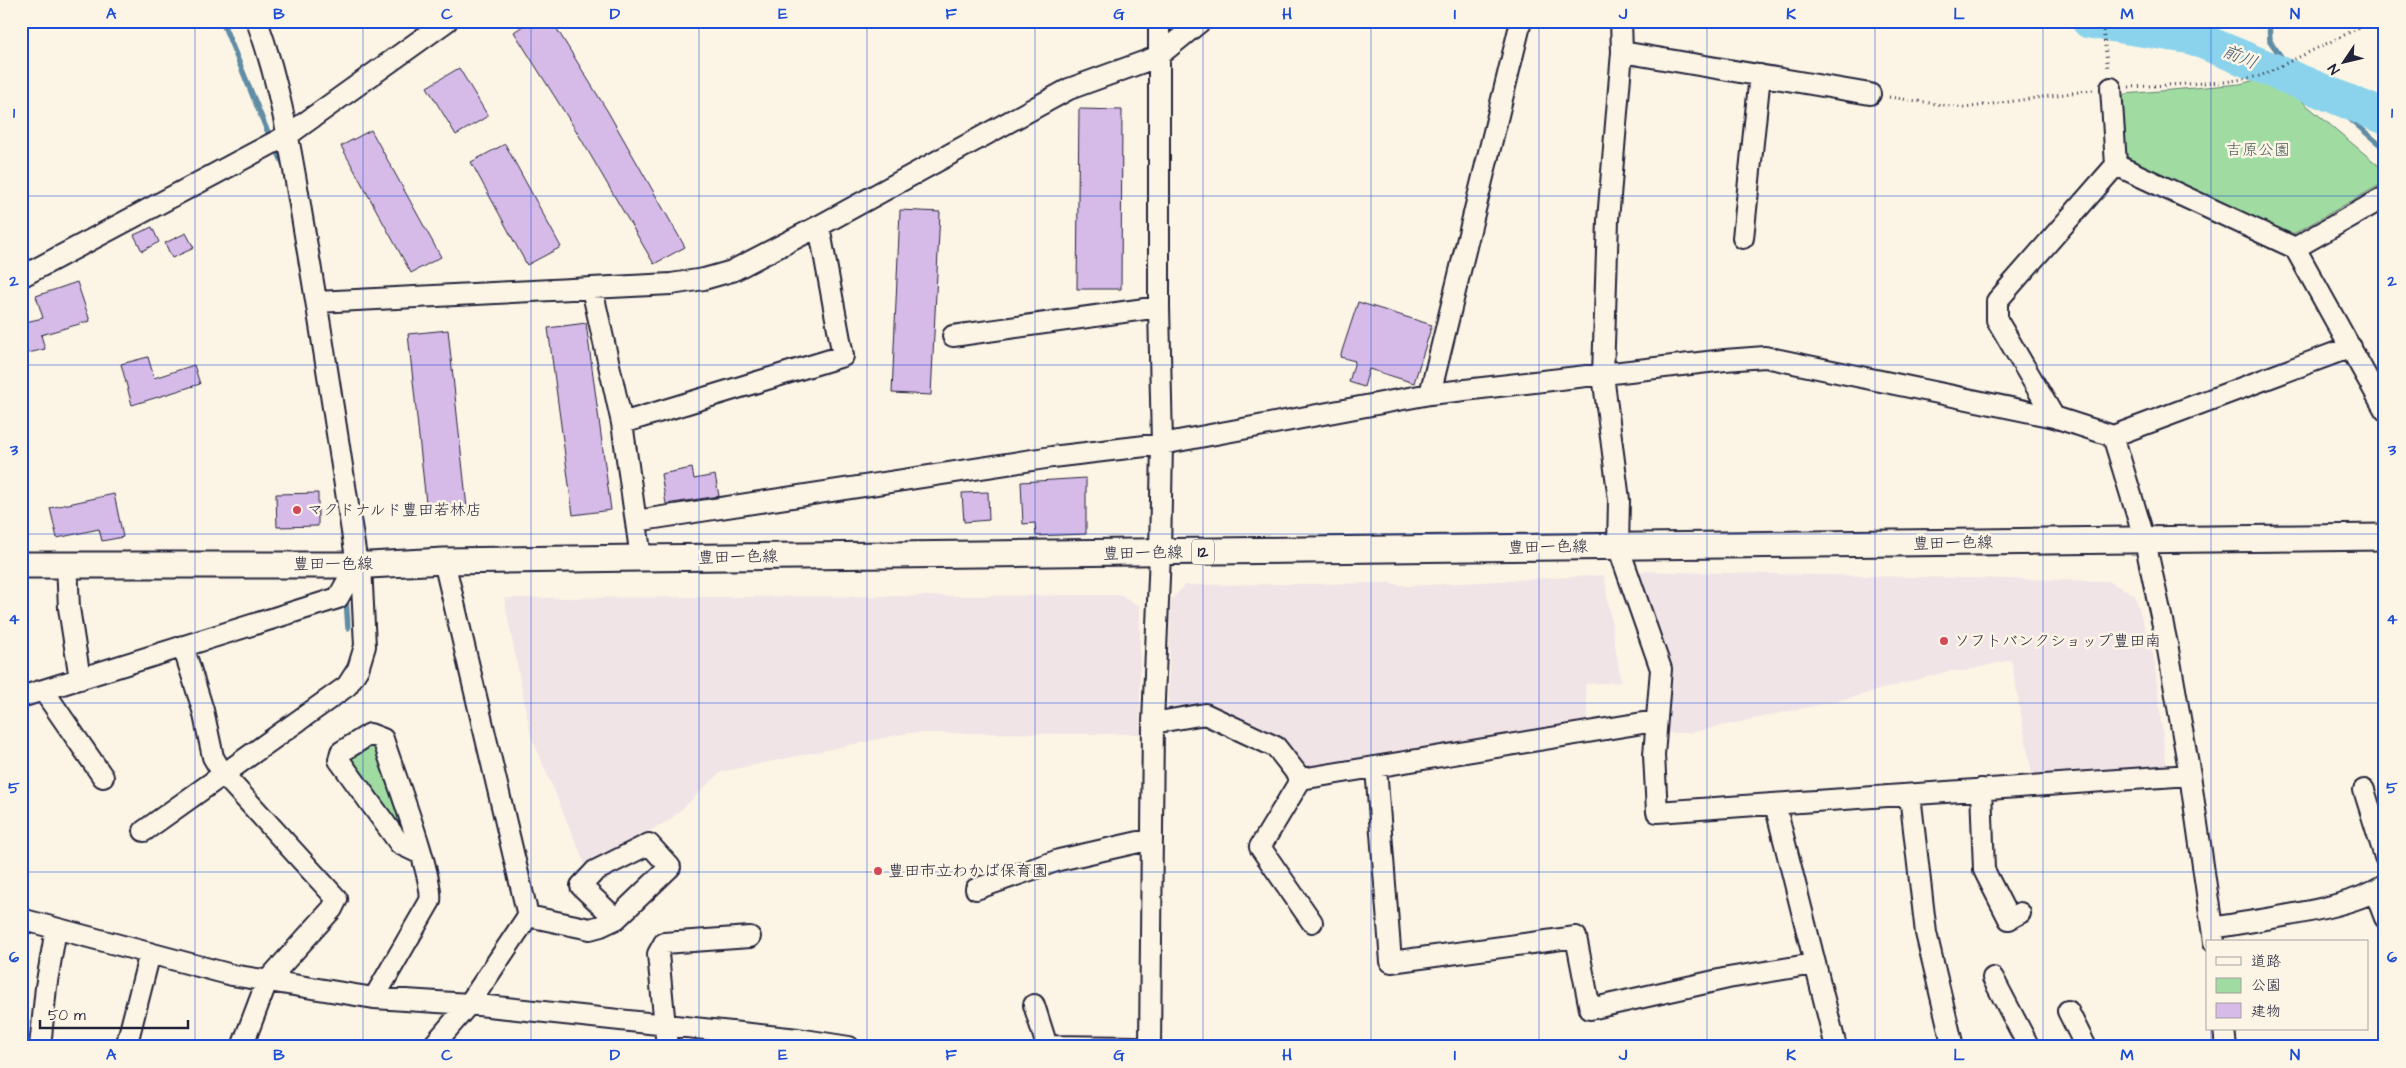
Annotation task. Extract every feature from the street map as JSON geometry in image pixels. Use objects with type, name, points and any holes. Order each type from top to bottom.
[{"type":"main road","name":"豊田一色線","points":[[21,565],[359,564],[641,558],[2385,538]]},
{"type":"street","points":[[144,831],[347,686],[358,669],[365,646],[359,564],[288,135],[265,43],[257,21]]},
{"type":"street","points":[[21,278],[288,135],[448,21]]},
{"type":"street","points":[[1150,1047],[1153,723],[1160,553],[1162,444],[1159,307],[1158,21]]},
{"type":"street","points":[[316,302],[671,284],[704,279],[732,271],[819,226],[1069,89],[1157,57],[1201,21]]},
{"type":"street","points":[[1430,394],[1521,21]]},
{"type":"street","points":[[1621,21],[1622,52],[1608,220],[1602,375],[1618,500],[1618,546],[1661,669],[1655,721],[1654,755],[1657,812],[2190,775]]},
{"type":"street","points":[[1622,52],[1870,94]]},
{"type":"street","points":[[1743,238],[1760,76]]},
{"type":"street","points":[[2054,417],[1997,320],[1997,301],[2116,165],[2111,88]]},
{"type":"street","points":[[2116,165],[2295,248],[2385,410]]},
{"type":"street","points":[[2295,248],[2385,197]]},
{"type":"street","points":[[622,423],[843,356],[819,226]]},
{"type":"street","points":[[592,289],[622,423],[641,558]]},
{"type":"street","points":[[953,336],[1159,307]]},
{"type":"street","points":[[636,521],[1052,457],[1162,444],[1430,394],[1765,357],[2054,417],[2113,436],[2351,347]]},
{"type":"street","points":[[2113,436],[2145,541],[2167,644],[2190,775],[2214,935],[2332,905],[2380,888],[2385,918]]},
{"type":"street","points":[[432,1047],[469,1004],[528,916],[444,561]]},
{"type":"street","points":[[68,564],[70,608],[80,680]]},
{"type":"street","points":[[21,697],[338,598],[359,564]]},
{"type":"street","points":[[183,646],[202,710],[213,757],[223,774],[337,899],[332,909],[267,981],[242,1047]]},
{"type":"street","points":[[43,690],[103,776]]},
{"type":"street","points":[[1153,723],[1206,714],[1276,747],[1302,779]]},
{"type":"street","points":[[1312,922],[1260,847],[1302,779],[1655,721]]},
{"type":"street","points":[[374,998],[430,901],[432,892],[421,854],[383,740],[370,734],[341,752],[339,760],[400,844],[421,854]]},
{"type":"street","points":[[1376,768],[1391,962],[1576,937],[1590,1010],[1728,978],[1814,964]]},
{"type":"street","points":[[1980,789],[1984,870],[2009,919],[2020,913]]},
{"type":"street","points":[[2364,790],[2385,858]]},
{"type":"street","points":[[1910,795],[1926,933],[1953,1047]]},
{"type":"street","points":[[1775,804],[1836,1047]]},
{"type":"street","points":[[976,889],[1059,860],[1152,840]]},
{"type":"street","points":[[528,916],[590,929],[616,919]]},
{"type":"street","points":[[21,919],[232,975],[374,998],[469,1004],[798,1038],[849,1047]]},
{"type":"street","points":[[40,1047],[46,987],[56,929]]},
{"type":"street","points":[[667,1047],[658,954],[664,942],[750,937]]},
{"type":"street","points":[[126,1047],[150,953]]},
{"type":"street","points":[[1994,978],[2030,1047]]},
{"type":"street","points":[[1034,1005],[1047,1046],[1136,1047]]},
{"type":"street","points":[[2068,1011],[2086,1047]]},
{"type":"street","points":[[2224,1030],[2226,1047]]},
{"type":"path","points":[[2102,21],[2111,88]]},
{"type":"path","points":[[1870,94],[1964,108],[2111,88],[2225,82],[2260,76],[2373,21]]},
{"type":"shaded area","points":[[1633,571],[2108,581],[2135,595],[2154,658],[2168,780],[2034,786],[2011,660],[1964,671],[1949,671],[1850,698],[1689,733],[1665,733]]},
{"type":"shaded area","points":[[1604,575],[1621,682],[1585,684],[1589,728],[1303,770],[1282,742],[1168,715],[1171,600],[1185,585],[1390,583],[1408,586]]},
{"type":"shaded area","points":[[1121,595],[1140,606],[1140,734],[907,733],[721,772],[670,820],[585,864],[531,736],[504,598]]},
{"type":"green space","name":"吉原公園","points":[[2272,76],[2385,171],[2385,182],[2295,233],[2280,233],[2130,160],[2122,149],[2120,100],[2125,94],[2240,84]]},
{"type":"green space","points":[[366,742],[379,748],[405,828],[401,830],[348,760],[352,749]]},
{"type":"building","points":[[530,21],[552,21],[608,112],[685,247],[654,264],[577,132],[514,32]]},
{"type":"building","points":[[459,68],[488,116],[456,135],[427,87]]},
{"type":"building","points":[[1079,109],[1122,110],[1121,289],[1077,289]]},
{"type":"building","points":[[371,130],[441,257],[411,273],[341,146]]},
{"type":"building","points":[[505,144],[561,247],[527,265],[471,162]]},
{"type":"building","points":[[900,210],[940,212],[931,395],[892,393]]},
{"type":"building","points":[[152,227],[159,242],[142,251],[134,235]]},
{"type":"building","points":[[186,233],[194,248],[172,258],[165,243]]},
{"type":"building","points":[[77,282],[90,321],[41,335],[45,349],[24,354],[21,323],[43,318],[36,296]]},
{"type":"building","points":[[1358,302],[1432,325],[1414,383],[1369,369],[1364,387],[1349,382],[1355,361],[1340,357]]},
{"type":"building","points":[[586,323],[611,510],[573,515],[548,328]]},
{"type":"building","points":[[448,330],[467,508],[427,512],[408,334]]},
{"type":"building","points":[[148,357],[154,378],[194,365],[200,384],[132,405],[121,364]]},
{"type":"building","points":[[692,468],[694,479],[715,475],[719,496],[666,504],[661,474]]},
{"type":"building","points":[[1086,478],[1086,534],[1036,536],[1035,523],[1023,524],[1021,482]]},
{"type":"building","points":[[988,492],[989,520],[964,522],[962,493]]},
{"type":"building","name":"マクドナルド豊田若林店","points":[[318,493],[318,526],[277,527],[276,494]]},
{"type":"building","points":[[114,494],[123,537],[102,541],[99,529],[57,538],[50,508]]},
{"type":"waterway","points":[[222,21],[266,128],[286,169]]},
{"type":"waterway","name":"前川","points":[[2089,21],[2192,37],[2385,117]]},
{"type":"waterway","name":"前川","points":[[2269,21],[2270,41],[2287,65],[2385,149]]},
{"type":"waterway","points":[[346,598],[348,628]]},
{"type":"place","name":"マクドナルド豊田若林店","points":[[297,510]]},
{"type":"place","name":"ソフトバンクショップ豊田南","points":[[1944,641]]},
{"type":"place","name":"豊田市立わかば保育園","points":[[878,871]]}]
